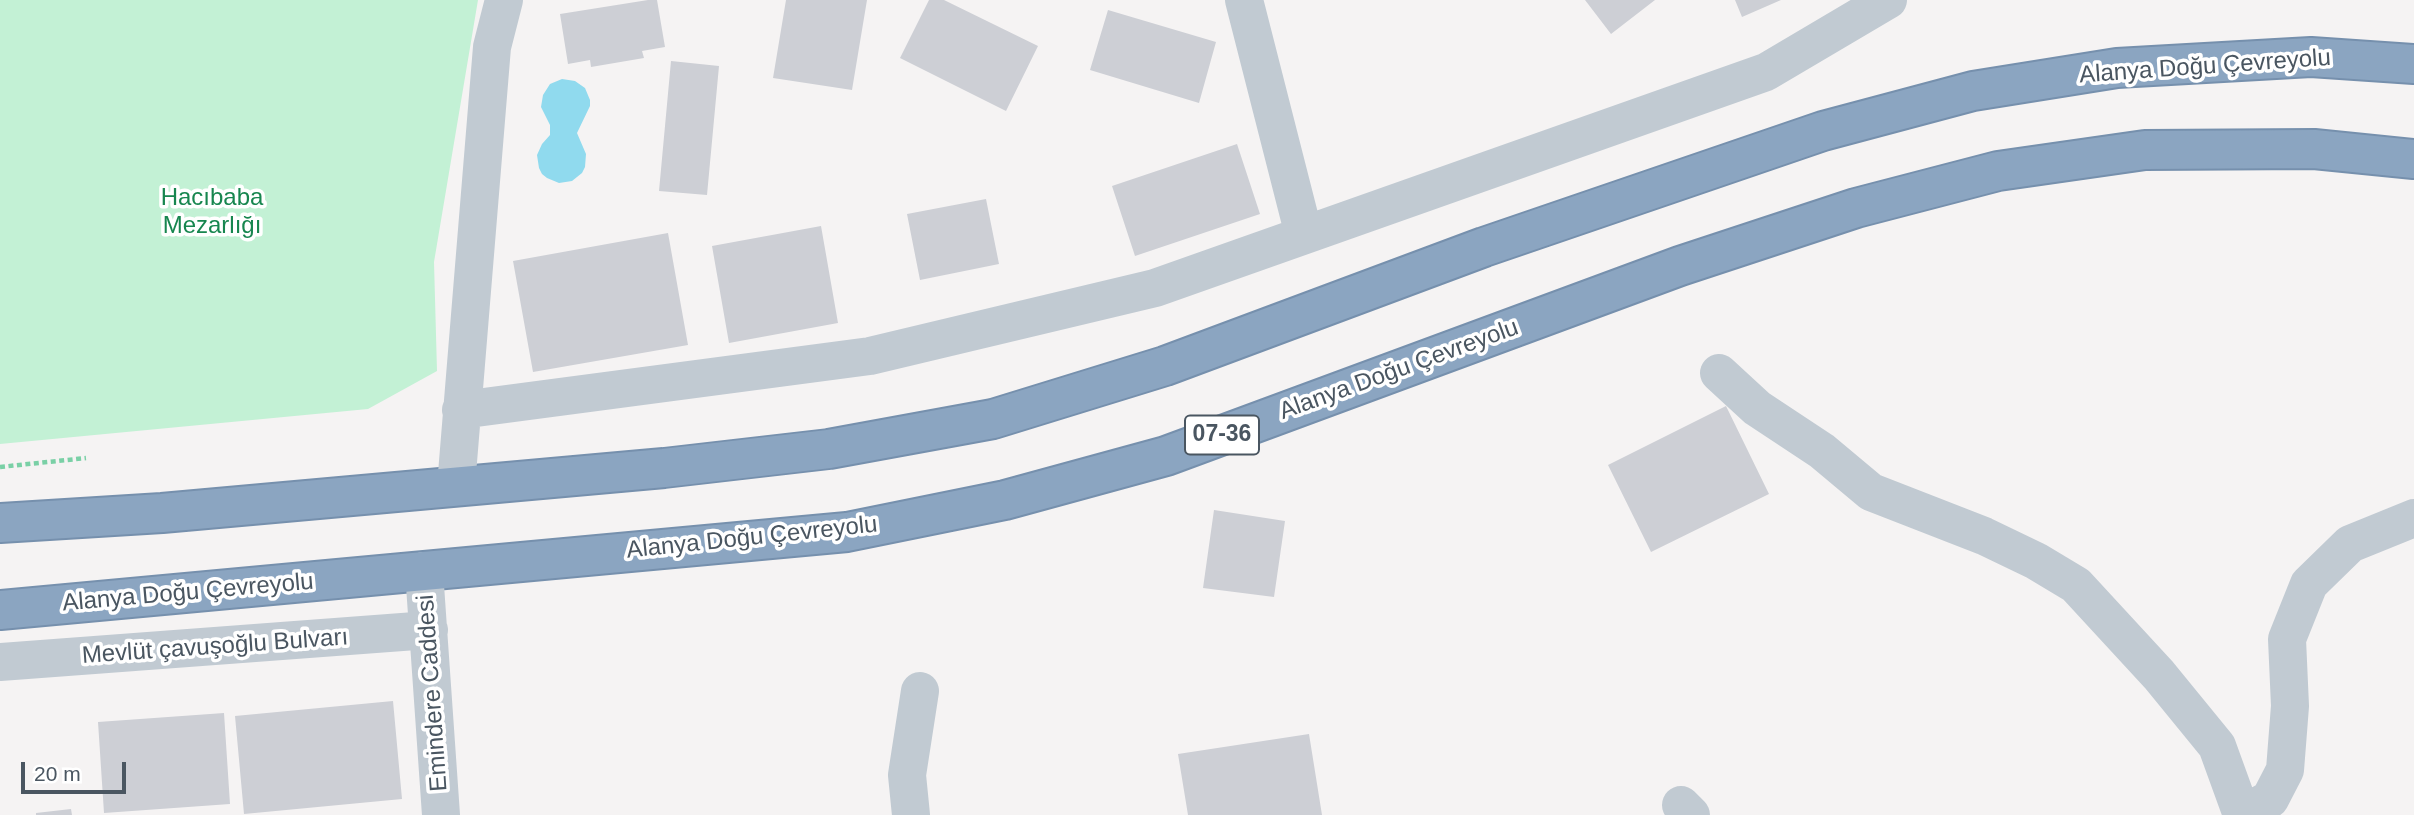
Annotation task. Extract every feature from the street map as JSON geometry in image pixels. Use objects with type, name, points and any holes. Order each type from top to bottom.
[{"type":"highway","name":"Alanya Doğu Çevreyolu","points":[[0,523],[162,513],[664,468],[829,449],[993,419],[1166,366],[1484,247],[1823,131],[1973,91],[2118,68],[2311,57],[2414,64]]},
{"type":"highway","name":"Alanya Doğu Çevreyolu","points":[[0,610],[847,532],[1005,499],[1166,456],[1680,266],[1856,208],[1998,171],[2145,150],[2314,149],[2414,159]]},
{"type":"street","points":[[456,486],[492,47],[504,0]]},
{"type":"street","points":[[1244,0],[1304,235]]},
{"type":"street","points":[[1766,72],[1842,0]]},
{"type":"street","points":[[461,410],[870,356],[1155,288],[1766,72],[1888,0]]},
{"type":"street","points":[[1719,373],[1757,408],[1822,451],[1871,492],[1984,536],[2036,561],[2076,585],[2160,675],[2217,746],[2242,815],[2270,799],[2285,770],[2290,706],[2287,639],[2309,584],[2350,544],[2414,518]]},
{"type":"street","name":"Emindere Caddesi","points":[[424,571],[441,815]]},
{"type":"street","name":"Mevlüt çavuşoğlu Bulvarı","points":[[0,662],[429,630]]},
{"type":"street","points":[[911,815],[907,775],[920,691]]},
{"type":"path","points":[[0,467],[86,458]]},
{"type":"green space","name":"Hacıbaba Mezarlığı","points":[[0,0],[478,0],[434,262],[437,371],[368,409],[0,444]]},
{"type":"water","points":[[562,79],[575,81],[585,88],[590,106],[577,133],[586,154],[585,167],[572,181],[559,183],[542,174],[537,155],[550,135],[550,125],[541,107],[543,95],[550,84]]},
{"type":"building","points":[[657,0],[665,47],[642,51],[644,58],[591,67],[590,60],[568,64],[560,14]]},
{"type":"building","points":[[786,0],[867,0],[852,90],[773,78]]},
{"type":"building","points":[[929,0],[944,0],[1038,46],[1006,111],[900,58]]},
{"type":"building","points":[[1585,0],[1655,0],[1611,34]]},
{"type":"building","points":[[1735,0],[1781,0],[1742,17]]},
{"type":"building","points":[[1108,10],[1216,42],[1199,103],[1090,70]]},
{"type":"building","points":[[671,61],[719,66],[707,195],[659,191]]},
{"type":"building","points":[[1237,144],[1260,214],[1135,256],[1112,186]]},
{"type":"building","points":[[986,199],[999,264],[920,280],[907,214]]},
{"type":"building","points":[[821,226],[838,323],[729,343],[712,246]]},
{"type":"building","points":[[668,233],[688,345],[533,372],[513,261]]},
{"type":"building","points":[[1726,406],[1769,494],[1651,552],[1608,465]]},
{"type":"building","points":[[1214,510],[1285,521],[1274,597],[1203,588]]},
{"type":"building","points":[[393,701],[402,799],[244,814],[235,716]]},
{"type":"building","points":[[224,713],[230,804],[104,813],[98,722]]},
{"type":"building","points":[[1309,734],[1322,815],[1188,815],[1178,754]]},
{"type":"building","points":[[71,809],[72,815],[36,815],[36,813]]}]
